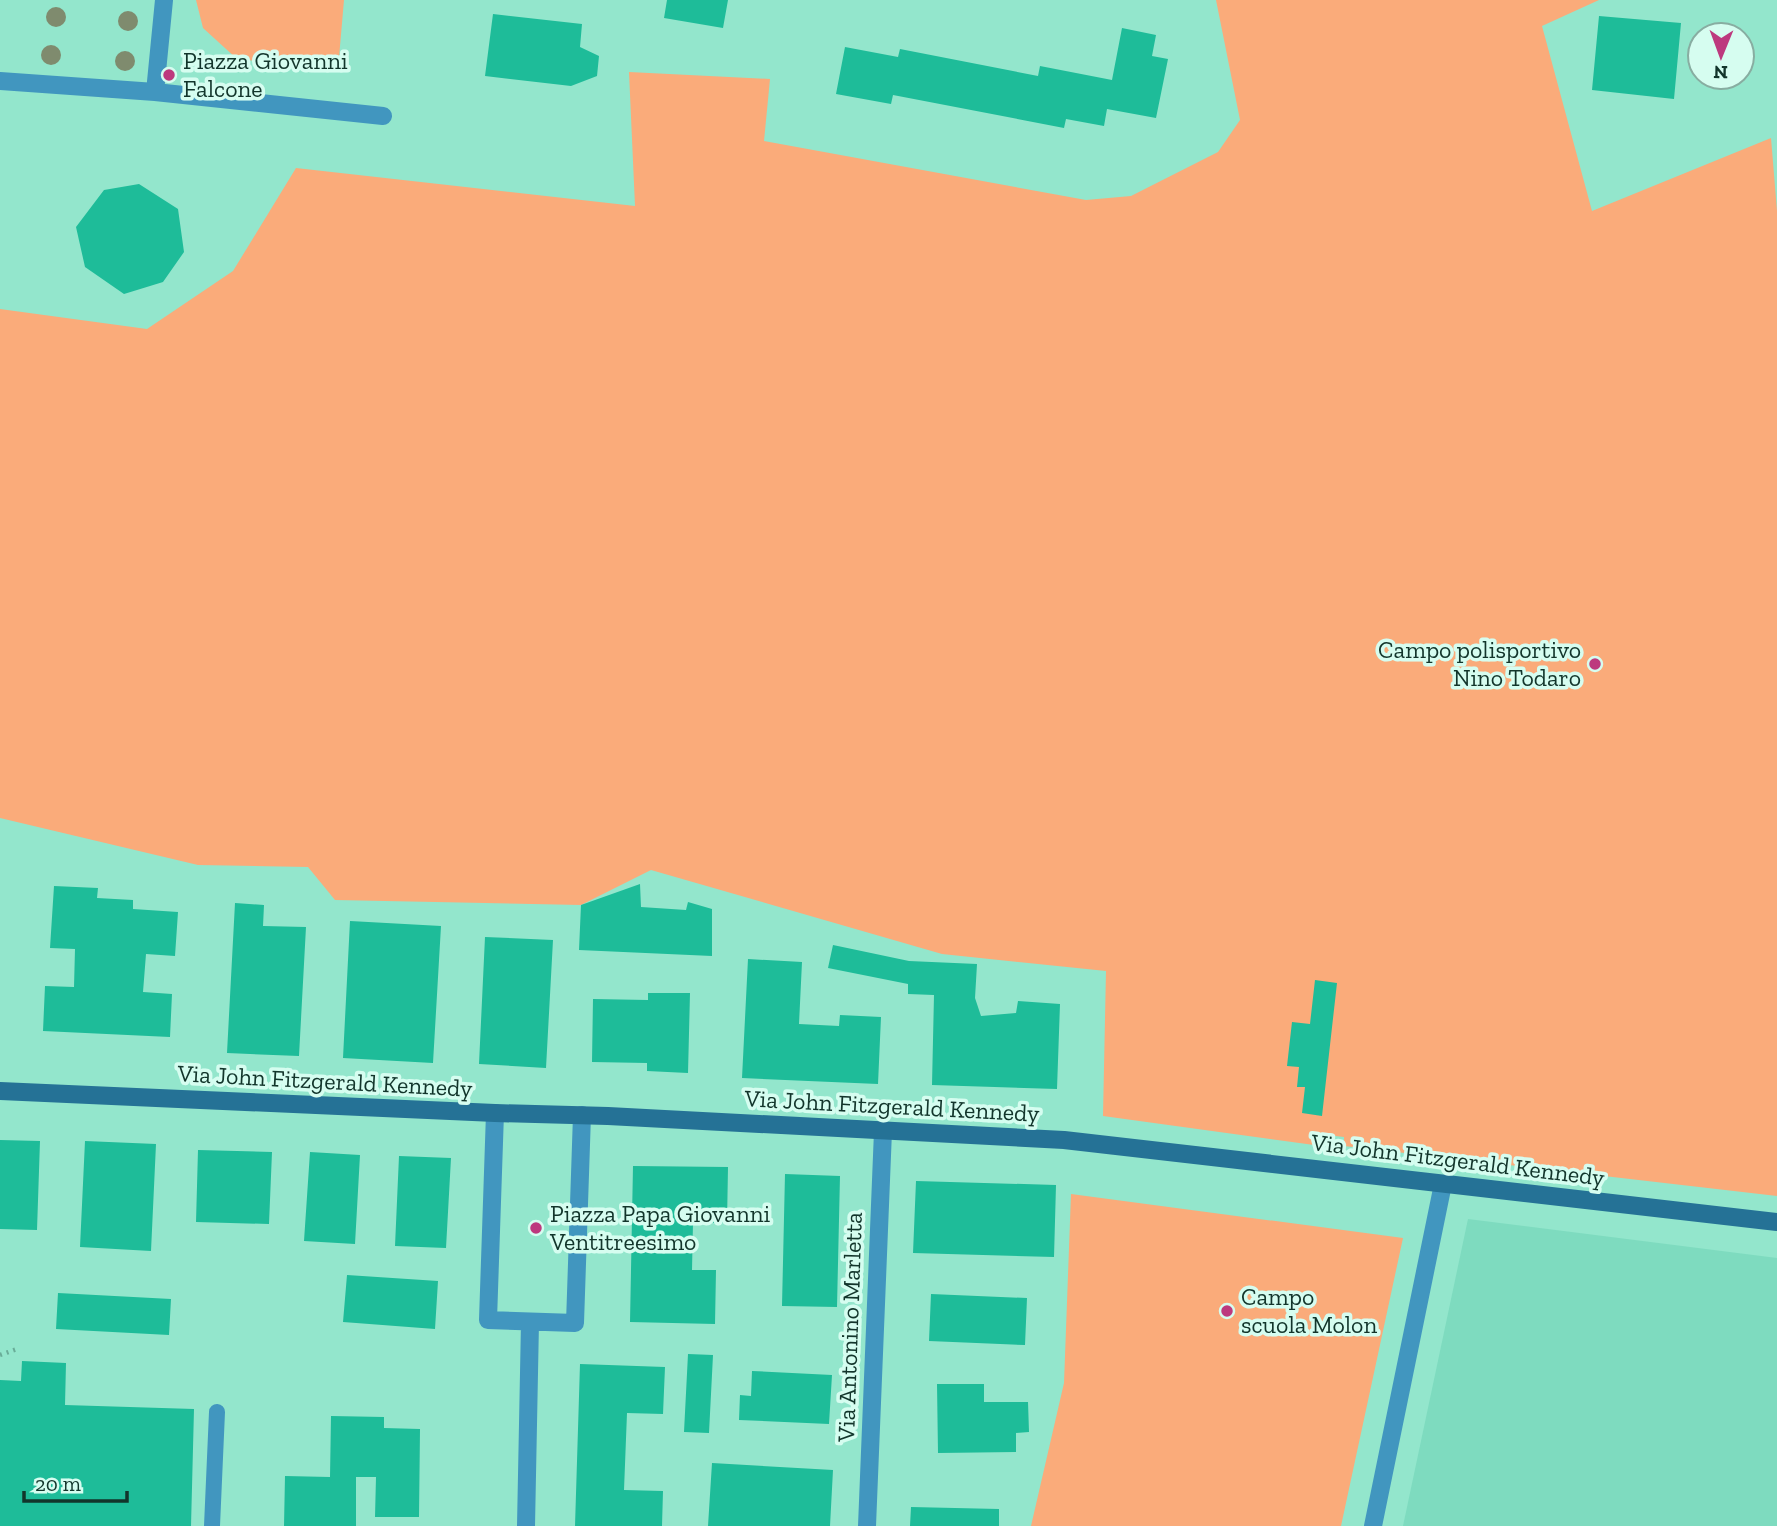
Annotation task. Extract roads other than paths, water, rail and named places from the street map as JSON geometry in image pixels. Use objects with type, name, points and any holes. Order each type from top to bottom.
[{"type":"street","points":[[155,92],[164,0]]},
{"type":"street","points":[[0,81],[155,92],[383,116]]},
{"type":"street","name":"Via John Fitzgerald Kennedy","points":[[0,1091],[582,1115],[1074,1141],[1777,1222]]},
{"type":"street","points":[[495,1113],[488,1320],[530,1322],[575,1323],[582,1115]]},
{"type":"street","name":"Via Antonino Marletta","points":[[867,1526],[883,1131]]},
{"type":"street","points":[[1373,1526],[1443,1184]]},
{"type":"street","points":[[526,1526],[530,1322]]},
{"type":"lane","points":[[212,1526],[217,1412]]},
{"type":"place","name":"Piazza Giovanni Falcone","points":[[169,75]]},
{"type":"place","name":"Campo polisportivo Nino Todaro","points":[[1595,664]]},
{"type":"place","name":"Piazza Papa Giovanni Ventitreesimo","points":[[536,1228]]},
{"type":"place","name":"Campo scuola Molon","points":[[1227,1311]]}]
